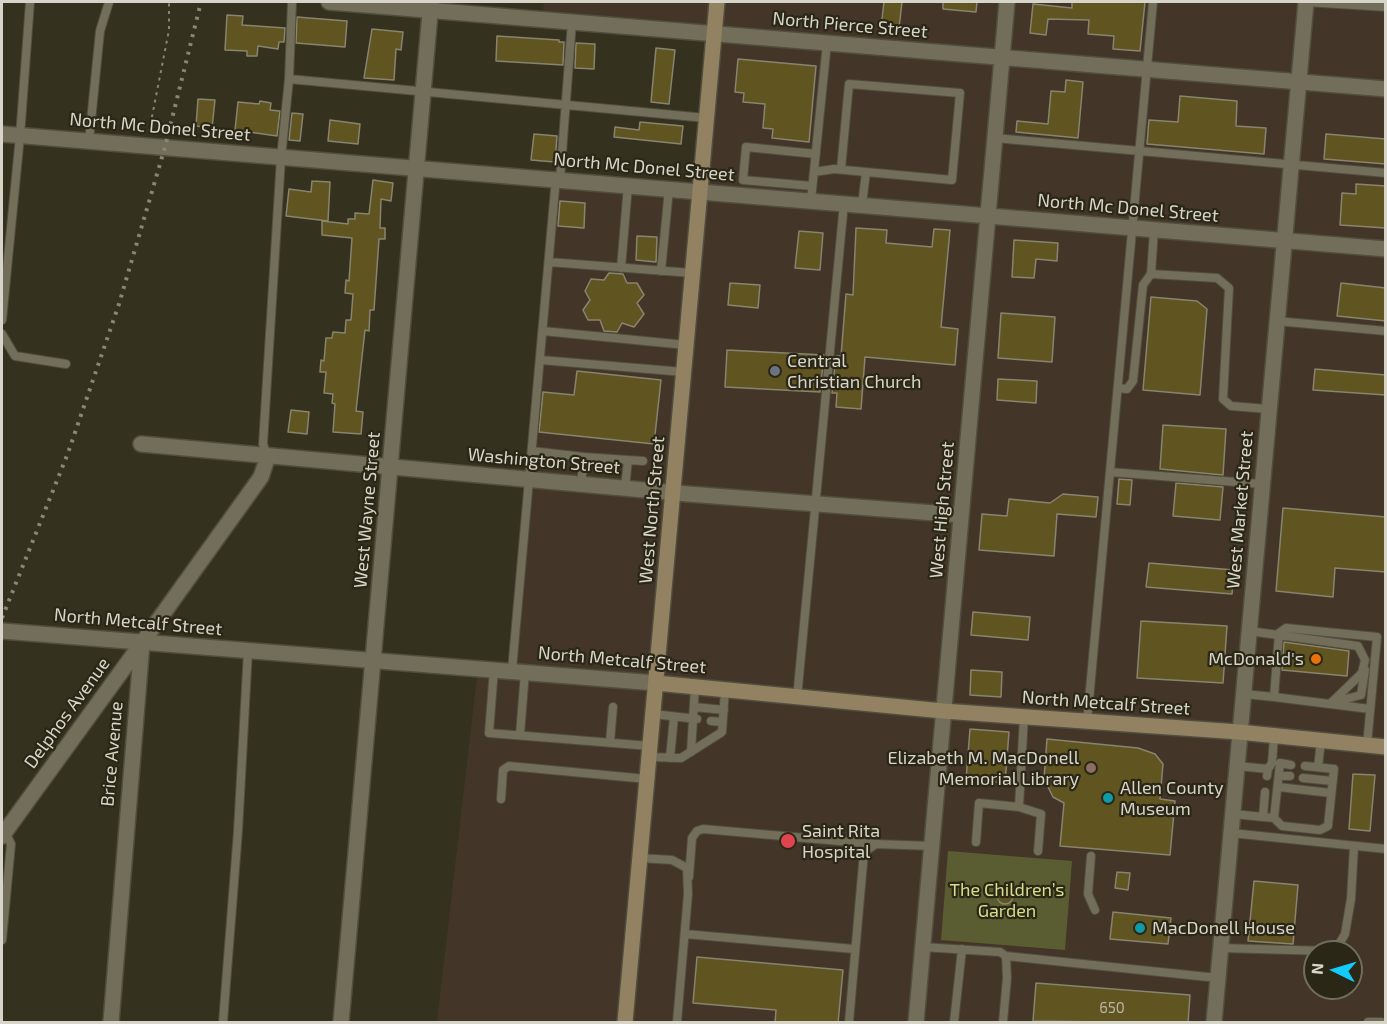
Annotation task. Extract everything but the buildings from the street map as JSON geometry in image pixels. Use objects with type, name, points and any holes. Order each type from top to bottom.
[{"type":"main road","name":"West North Street","points":[[626,1023],[717,2]]},
{"type":"main road","name":"North Metcalf Street","points":[[656,683],[943,711],[1239,732],[1386,747]]},
{"type":"street","name":"North Pierce Street","points":[[329,2],[431,6],[572,22],[1386,89]]},
{"type":"street","name":"West High Street","points":[[916,1023],[1007,2]]},
{"type":"street","name":"West Market Street","points":[[1214,1023],[1306,2]]},
{"type":"street","name":"West Wayne Street","points":[[341,1023],[431,6]]},
{"type":"street","name":"North Mc Donel Street","points":[[2,134],[416,170],[558,178],[700,191],[811,193],[844,203],[862,205],[1386,249]]},
{"type":"street","name":"Washington Street","points":[[141,444],[625,488],[961,515]]},
{"type":"street","points":[[142,643],[261,477],[268,456]]},
{"type":"street","name":"North Metcalf Street","points":[[2,631],[519,670],[656,683]]},
{"type":"street","name":"Delphos Avenue","points":[[3,834],[142,643]]},
{"type":"street","name":"Brice Avenue","points":[[111,1023],[142,643]]},
{"type":"lane","points":[[2,320],[30,2]]},
{"type":"lane","points":[[89,141],[100,31],[109,2]]},
{"type":"lane","points":[[268,456],[263,444],[281,158],[289,79],[292,2]]},
{"type":"lane","points":[[1087,722],[1153,2]]},
{"type":"lane","points":[[1306,2],[1386,7]]},
{"type":"lane","points":[[520,735],[519,670],[530,479],[572,22]]},
{"type":"lane","points":[[816,154],[746,147],[743,180],[811,193],[816,154],[827,43]]},
{"type":"lane","points":[[289,79],[706,118]]},
{"type":"lane","points":[[814,172],[841,169],[952,180],[960,93],[849,84],[841,169]]},
{"type":"lane","points":[[995,138],[1386,173]]},
{"type":"lane","points":[[862,205],[866,172]]},
{"type":"lane","points":[[621,268],[628,184]]},
{"type":"lane","points":[[661,271],[669,188]]},
{"type":"lane","points":[[797,698],[844,203]]},
{"type":"lane","points":[[1118,388],[1127,389],[1133,381],[1143,285],[1151,274],[1154,230]]},
{"type":"lane","points":[[549,261],[692,273]]},
{"type":"lane","points":[[1151,274],[1216,278],[1229,288],[1223,399],[1231,406],[1268,410]]},
{"type":"lane","points":[[1276,321],[1386,331]]},
{"type":"lane","points":[[543,331],[686,345]]},
{"type":"lane","points":[[2,334],[15,356],[66,364]]},
{"type":"lane","points":[[541,360],[684,372]]},
{"type":"lane","points":[[532,452],[643,461]]},
{"type":"lane","points":[[580,484],[584,457]]},
{"type":"lane","points":[[625,488],[628,460]]},
{"type":"lane","points":[[1110,472],[1261,484]]},
{"type":"lane","points":[[1274,697],[1279,633],[1286,628],[1377,637],[1367,745]]},
{"type":"lane","points":[[1249,631],[1279,633],[1358,646],[1365,660],[1365,681],[1361,694],[1332,702]]},
{"type":"lane","points":[[223,1023],[248,651]]},
{"type":"lane","points":[[1332,702],[1362,673],[1365,660]]},
{"type":"lane","points":[[494,669],[489,733],[610,742],[670,758],[681,758],[722,732],[726,690]]},
{"type":"lane","points":[[691,752],[695,719],[695,687]]},
{"type":"lane","points":[[1244,694],[1332,702],[1370,709]]},
{"type":"lane","points":[[610,742],[613,706]]},
{"type":"lane","points":[[694,707],[723,710]]},
{"type":"lane","points":[[653,714],[695,719]]},
{"type":"lane","points":[[1019,807],[1024,716]]},
{"type":"lane","points":[[670,758],[674,717]]},
{"type":"lane","points":[[711,721],[722,722]]},
{"type":"lane","points":[[1274,737],[1272,768],[1279,776],[1290,777]]},
{"type":"lane","points":[[1318,767],[1321,741]]},
{"type":"lane","points":[[1237,766],[1272,768],[1291,765]]},
{"type":"lane","points":[[501,799],[503,770],[509,766],[647,779]]},
{"type":"lane","points":[[1233,814],[1274,818],[1282,826],[1320,830],[1328,826],[1334,769],[1305,766]]},
{"type":"lane","points":[[1274,818],[1279,776]]},
{"type":"lane","points":[[1303,778],[1332,781]]},
{"type":"lane","points":[[1278,787],[1331,793]]},
{"type":"lane","points":[[1263,816],[1265,792]]},
{"type":"lane","points":[[976,842],[979,803],[1019,807],[1041,814],[1038,851]]},
{"type":"lane","points":[[677,1023],[692,838],[697,831],[703,829],[876,844],[932,846]]},
{"type":"lane","points":[[1231,833],[1386,849]]},
{"type":"lane","points":[[2,940],[11,844],[3,834]]},
{"type":"lane","points":[[849,1023],[864,852],[868,847],[876,844]]},
{"type":"lane","points":[[1221,948],[1327,951],[1338,946],[1345,934],[1351,899],[1354,846]]},
{"type":"lane","points":[[1091,856],[1088,894],[1095,910]]},
{"type":"lane","points":[[640,858],[682,863],[687,868],[689,878]]},
{"type":"lane","points":[[685,934],[854,949]]},
{"type":"lane","points":[[923,946],[1000,952],[1006,956],[1061,963],[1218,978]]},
{"type":"lane","points":[[954,1023],[962,949]]},
{"type":"lane","points":[[1003,1023],[1008,962],[1006,956]]},
{"type":"lane","points":[[1368,1023],[1381,1023]]},
{"type":"path","points":[[146,147],[169,30],[169,2]]},
{"type":"shaded area","points":[[544,2],[1385,2],[1385,1022],[437,1022],[478,668],[510,669],[525,479],[556,178],[699,191],[714,34],[542,19]]},
{"type":"green space","name":"The Children’s Garden","points":[[948,851],[1072,861],[1065,950],[941,940]]},
{"type":"railway","points":[[2,618],[68,453],[119,304],[165,147],[201,2]]},
{"type":"place","name":"Central Christian Church","points":[[775,371]]},
{"type":"place","name":"McDonald's","points":[[1316,659]]},
{"type":"place","name":"Elizabeth M. MacDonell Memorial Library","points":[[1091,768]]},
{"type":"place","name":"Allen County Museum","points":[[1108,798]]},
{"type":"place","name":"Saint Rita Hospital","points":[[788,841]]},
{"type":"place","name":"MacDonell House","points":[[1140,928]]}]
